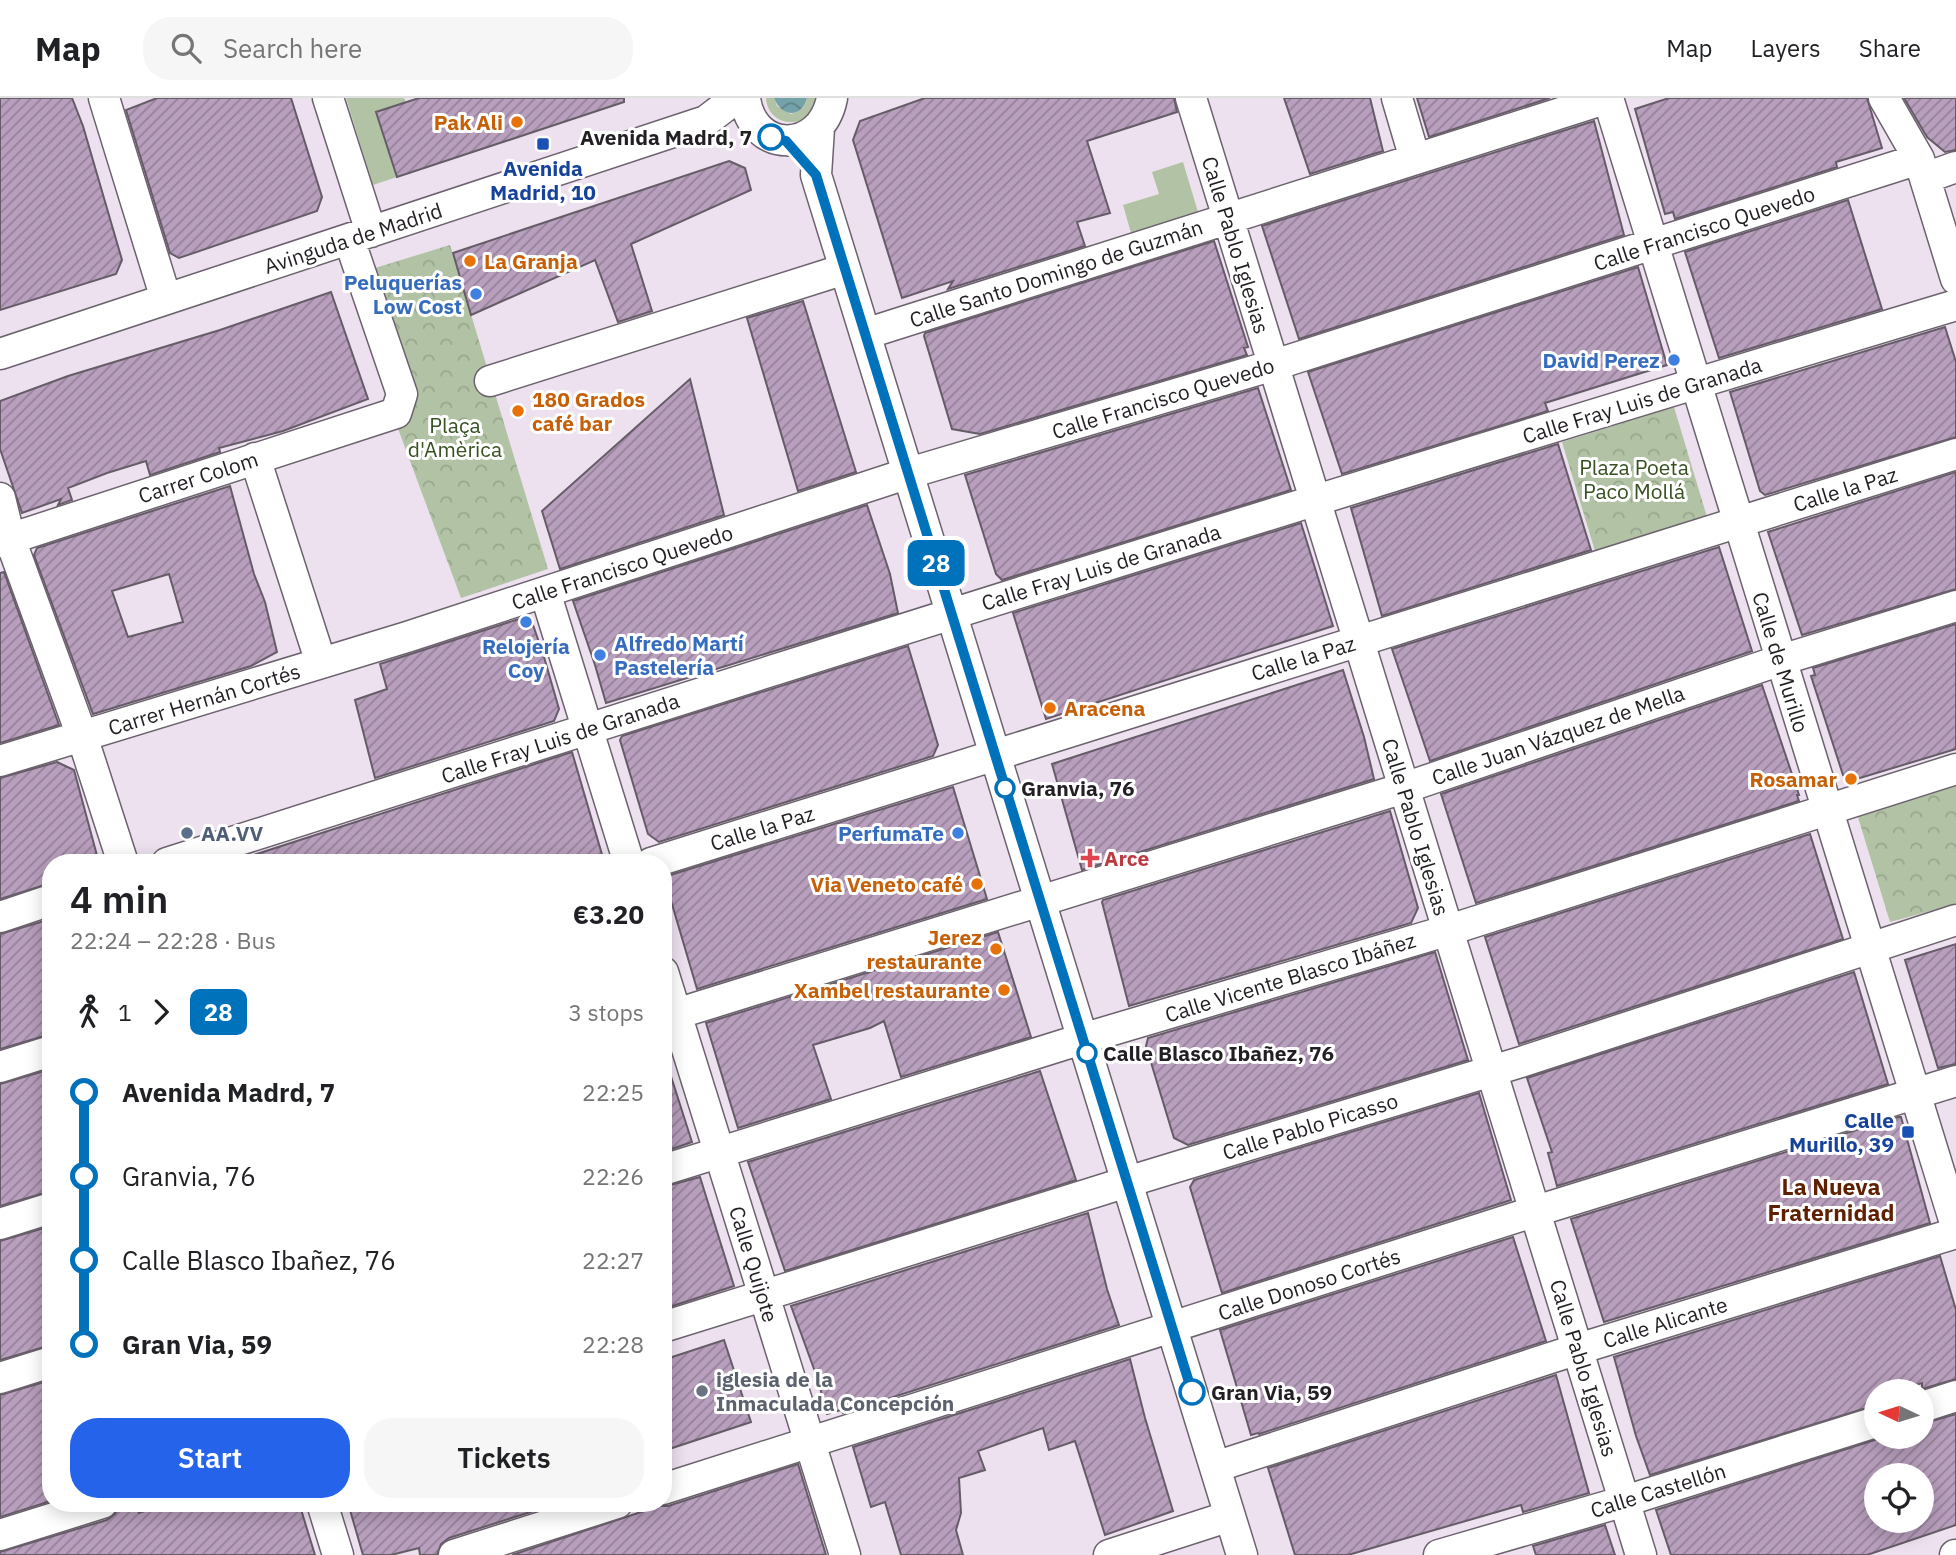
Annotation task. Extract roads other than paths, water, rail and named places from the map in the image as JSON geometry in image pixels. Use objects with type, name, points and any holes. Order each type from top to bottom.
[{"type":"street","points":[[104,98],[166,299]]},
{"type":"street","points":[[328,98],[360,235]]},
{"type":"street","name":"Avinguda de Madrid","points":[[706,121],[736,98]]},
{"type":"street","points":[[786,141],[803,139],[819,128],[829,113],[832,98]]},
{"type":"street","name":"Calle Pablo Iglesias","points":[[1191,98],[1642,1555]]},
{"type":"street","points":[[1397,98],[1415,159]]},
{"type":"street","name":"Calle Santo Domingo de Guzmán","points":[[865,334],[1608,98]]},
{"type":"street","name":"Calle de Murillo","points":[[1608,98],[1956,1226]]},
{"type":"street","points":[[1884,98],[1922,169],[1956,279]]},
{"type":"street","name":"Avinguda de Madrid","points":[[0,354],[706,121],[750,112],[771,137],[786,141]]},
{"type":"street","points":[[819,128],[816,175],[1242,1555]]},
{"type":"street","points":[[786,141],[816,175]]},
{"type":"street","name":"Calle Francisco Quevedo","points":[[407,637],[909,473],[1274,365],[1653,245],[1922,169],[1956,167]]},
{"type":"street","name":"Carrer Colom","points":[[5,540],[396,413],[402,394],[360,235]]},
{"type":"street","points":[[491,381],[845,269]]},
{"type":"street","name":"Calle Fray Luis de Granada","points":[[195,854],[951,613],[1956,305]]},
{"type":"street","name":"Calle la Paz","points":[[672,856],[1956,454]]},
{"type":"street","points":[[255,458],[321,663]]},
{"type":"street","points":[[0,498],[5,540],[82,736],[120,854]]},
{"type":"street","points":[[545,592],[626,854]]},
{"type":"street","name":"Calle Juan Vázquez de Mella","points":[[672,1015],[1404,788],[1781,660],[1956,606]]},
{"type":"street","name":"Carrer Hernán Cortés","points":[[0,761],[407,637]]},
{"type":"street","name":"Calle Vicente Blasco Ibáñez","points":[[672,1167],[1083,1039],[1449,930],[1956,768]]},
{"type":"street","points":[[0,917],[42,903]]},
{"type":"street","name":"Calle Pablo Picasso","points":[[672,1325],[1493,1070],[1956,920]]},
{"type":"street","name":"Calle Quijote","points":[[672,1021],[720,1153],[845,1555]]},
{"type":"street","points":[[0,1067],[42,1054]]},
{"type":"street","name":"Calle Donoso Cortés","points":[[672,1486],[1956,1081]]},
{"type":"street","points":[[0,1224],[42,1211]]},
{"type":"street","name":"Calle Alicante","points":[[1214,1467],[1578,1349],[1956,1233]]},
{"type":"street","points":[[0,1378],[42,1365]]},
{"type":"street","points":[[1934,1403],[1956,1396]]},
{"type":"street","name":"Calle Castellón","points":[[1439,1555],[1625,1501],[1864,1426]]},
{"type":"street","points":[[0,1535],[73,1512]]},
{"type":"street","points":[[325,1512],[338,1555]]},
{"type":"street","points":[[454,1555],[564,1512]]},
{"type":"street","points":[[1109,1555],[1230,1516]]},
{"type":"water","points":[[774,98],[807,98],[801,110],[791,113],[781,109]]},
{"type":"place","name":"Pak Ali","points":[[517,122]]},
{"type":"place","name":"Avenida Madrd, 7","points":[[771,137]]},
{"type":"place","name":"Avenida Madrid, 10","points":[[543,144]]},
{"type":"place","name":"La Granja","points":[[470,261]]},
{"type":"place","name":"Peluquerías Low Cost","points":[[476,294]]},
{"type":"place","name":"David Perez","points":[[1674,360]]},
{"type":"place","name":"180 Grados café bar","points":[[518,411]]},
{"type":"place","name":"Relojería Coy","points":[[526,622]]},
{"type":"place","name":"Alfredo Martí Pastelería","points":[[600,655]]},
{"type":"place","name":"Aracena","points":[[1050,708]]},
{"type":"place","name":"Rosamar","points":[[1851,779]]},
{"type":"place","name":"Granvia, 76","points":[[1005,788]]},
{"type":"place","name":"AA.VV","points":[[187,833]]},
{"type":"place","name":"PerfumaTe","points":[[958,833]]},
{"type":"place","name":"Arce","points":[[1090,858]]},
{"type":"place","name":"Via Veneto café","points":[[977,884]]},
{"type":"place","name":"Jerez restaurante","points":[[996,949]]},
{"type":"place","name":"Xambel restaurante","points":[[1004,990]]},
{"type":"place","name":"Calle Blasco Ibañez, 76","points":[[1087,1053]]},
{"type":"place","name":"Calle Murillo, 39","points":[[1908,1132]]},
{"type":"place","name":"iglesia de la Inmaculada Concepción","points":[[702,1391]]},
{"type":"place","name":"Gran Via, 59","points":[[1192,1392]]},
{"type":"district","name":"La Nueva Fraternidad","points":[[1831,1199]]},
{"type":"park label","name":"Plaça d'Amèrica","points":[[455,437]]},
{"type":"park label","name":"Plaza Poeta Paco Mollá","points":[[1634,479]]}]
